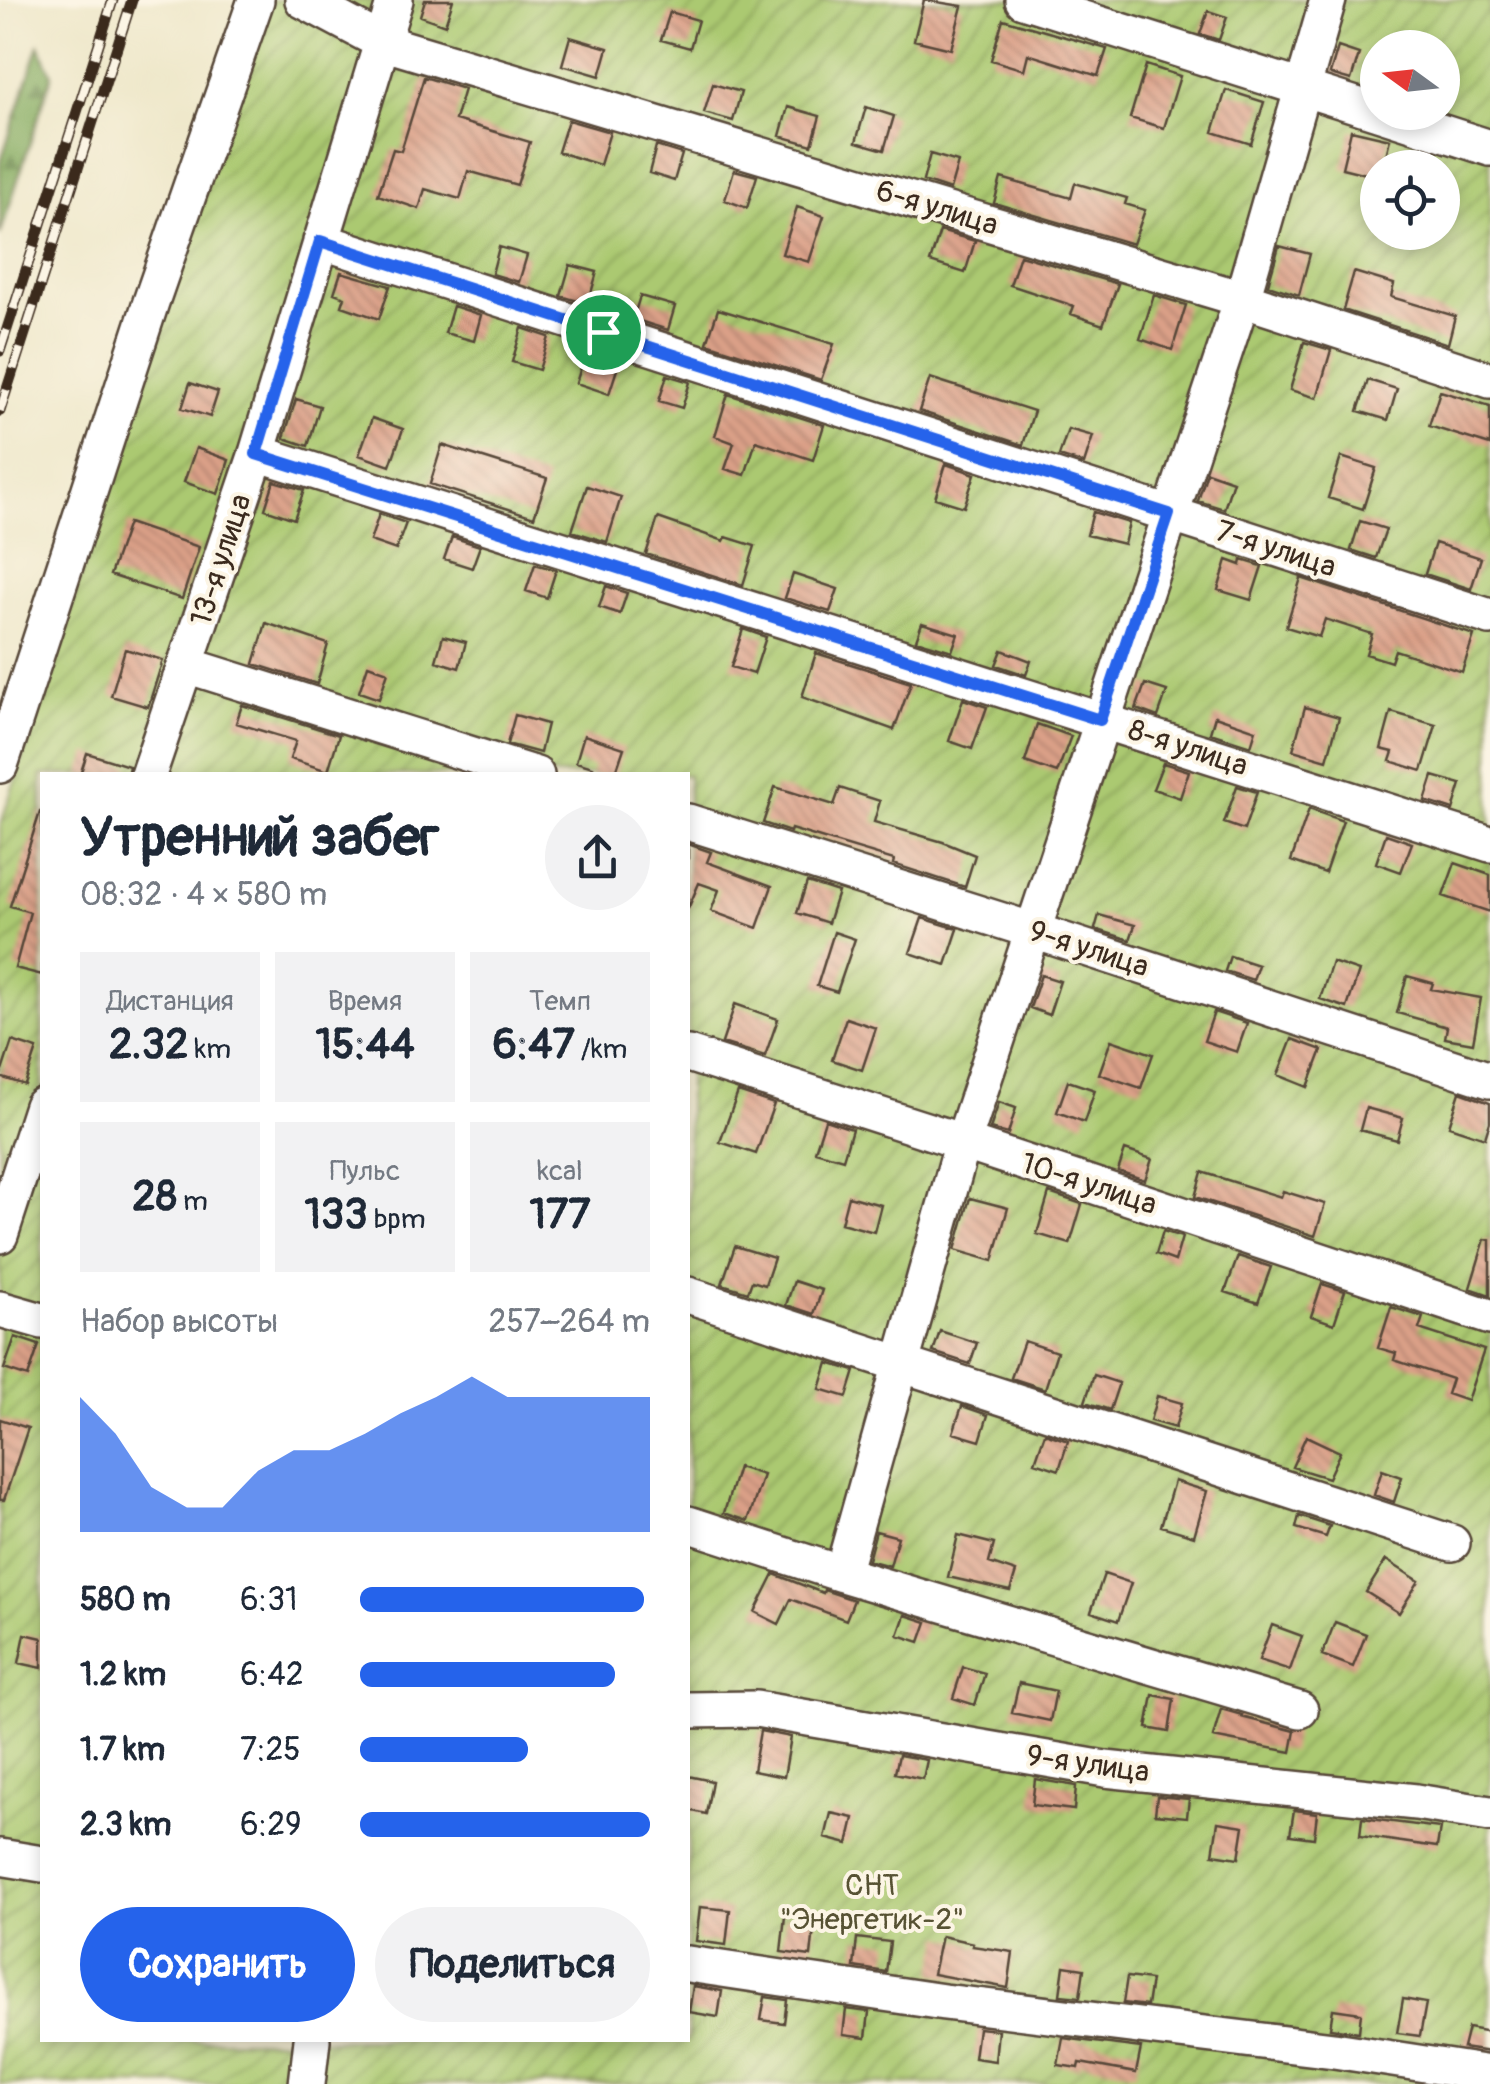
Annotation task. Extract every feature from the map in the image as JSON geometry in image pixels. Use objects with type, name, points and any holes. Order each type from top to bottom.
[{"type":"street","points":[[0,765],[151,302],[256,0]]},
{"type":"street","name":"6-я улица","points":[[303,0],[382,42],[1242,299],[1490,380]]},
{"type":"street","name":"13-я улица","points":[[149,772],[256,454],[395,0]]},
{"type":"street","points":[[1024,0],[1360,106]]},
{"type":"street","points":[[842,1574],[963,1142],[1242,299],[1328,0]]},
{"type":"street","points":[[1434,130],[1490,148]]},
{"type":"street","name":"7-я улица","points":[[320,241],[1490,617]]},
{"type":"street","name":"8-я улица","points":[[256,454],[1490,844]]},
{"type":"street","points":[[186,666],[526,772]]},
{"type":"street","name":"9-я улица","points":[[690,823],[1034,930],[1490,1080]]},
{"type":"street","name":"10-я улица","points":[[690,1055],[1490,1317]]},
{"type":"street","points":[[0,1235],[40,1112]]},
{"type":"street","points":[[690,1296],[1452,1544]]},
{"type":"street","points":[[0,1309],[40,1320]]},
{"type":"street","points":[[690,1525],[842,1574],[1300,1710]]},
{"type":"street","name":"9-я улица","points":[[690,1710],[756,1709],[1104,1769],[1416,1802],[1490,1814]]},
{"type":"street","points":[[0,1857],[40,1864]]},
{"type":"street","points":[[690,1964],[1490,2074]]},
{"type":"street","points":[[307,2084],[312,2042]]},
{"type":"green space","name":"СHТ \"Энергетик-2\"","points":[[266,0],[1490,0],[1490,2084],[0,2084],[0,827]]},
{"type":"green space","points":[[39,45],[52,75],[0,235],[0,163]]},
{"type":"building","points":[[425,0],[453,0],[445,25],[420,16]]},
{"type":"building","points":[[924,0],[962,6],[951,49],[914,40]]},
{"type":"building","points":[[1208,11],[1227,17],[1219,40],[1200,34]]},
{"type":"building","points":[[670,12],[698,20],[690,48],[661,40]]},
{"type":"building","points":[[1003,19],[1107,49],[1098,76],[1028,54],[1024,70],[991,60]]},
{"type":"building","points":[[570,37],[608,48],[600,76],[562,65]]},
{"type":"building","points":[[1338,47],[1359,54],[1351,80],[1330,74]]},
{"type":"building","points":[[1146,65],[1180,76],[1164,128],[1130,118]]},
{"type":"building","points":[[424,77],[464,89],[455,120],[530,142],[517,185],[468,171],[460,199],[425,189],[419,209],[378,195],[393,149],[401,151]]},
{"type":"building","points":[[713,84],[741,92],[733,121],[704,113]]},
{"type":"building","points":[[1226,90],[1264,102],[1251,144],[1213,132]]},
{"type":"building","points":[[788,107],[820,116],[812,145],[780,136]]},
{"type":"building","points":[[866,107],[894,116],[884,150],[856,142]]},
{"type":"building","points":[[568,120],[610,132],[600,165],[558,152]]},
{"type":"building","points":[[1351,130],[1390,139],[1387,150],[1360,150],[1360,172],[1342,168]]},
{"type":"building","points":[[656,146],[682,154],[674,181],[649,173]]},
{"type":"building","points":[[930,154],[958,162],[950,190],[923,181]]},
{"type":"building","points":[[734,170],[757,176],[747,208],[725,200]]},
{"type":"building","points":[[1001,178],[1071,198],[1075,183],[1127,198],[1125,204],[1145,210],[1133,244],[994,203]]},
{"type":"building","points":[[797,207],[824,216],[809,262],[782,254]]},
{"type":"building","points":[[940,231],[975,241],[965,273],[930,262]]},
{"type":"building","points":[[1279,246],[1310,254],[1299,295],[1268,285]]},
{"type":"building","points":[[499,247],[527,255],[519,282],[492,274]]},
{"type":"building","points":[[1020,255],[1118,284],[1103,325],[1071,314],[1074,306],[1010,285]]},
{"type":"building","points":[[570,265],[597,272],[588,304],[561,296]]},
{"type":"building","points":[[341,272],[390,286],[379,319],[342,306],[345,297],[334,293]]},
{"type":"building","points":[[1354,272],[1394,284],[1391,297],[1455,316],[1448,344],[1343,310]]},
{"type":"building","points":[[1154,295],[1186,305],[1172,350],[1140,339]]},
{"type":"building","points":[[640,296],[675,306],[668,330],[633,319]]},
{"type":"building","points":[[453,306],[481,315],[474,341],[445,333]]},
{"type":"building","points":[[718,309],[834,344],[821,380],[707,343]]},
{"type":"building","points":[[522,328],[549,337],[539,370],[512,362]]},
{"type":"building","points":[[1304,342],[1331,350],[1317,398],[1290,390]]},
{"type":"building","points":[[587,349],[620,360],[609,394],[576,383]]},
{"type":"building","points":[[667,375],[690,382],[682,408],[659,401]]},
{"type":"building","points":[[930,378],[1034,411],[1023,445],[919,411]]},
{"type":"building","points":[[1368,380],[1397,389],[1388,420],[1358,411]]},
{"type":"building","points":[[190,383],[218,392],[210,417],[182,408]]},
{"type":"building","points":[[1440,391],[1490,406],[1490,445],[1429,426]]},
{"type":"building","points":[[728,394],[824,425],[813,460],[756,441],[745,475],[725,469],[734,443],[715,436]]},
{"type":"building","points":[[296,399],[320,406],[308,446],[284,438]]},
{"type":"building","points":[[372,418],[403,429],[390,466],[359,455]]},
{"type":"building","points":[[1068,429],[1093,436],[1084,464],[1059,456]]},
{"type":"building","points":[[442,445],[547,478],[534,517],[430,484]]},
{"type":"building","points":[[196,448],[229,460],[218,494],[184,482]]},
{"type":"building","points":[[1341,457],[1376,468],[1363,509],[1328,498]]},
{"type":"building","points":[[946,464],[975,474],[964,507],[935,498]]},
{"type":"building","points":[[1207,472],[1233,481],[1224,509],[1198,501]]},
{"type":"building","points":[[274,481],[304,490],[294,519],[265,509]]},
{"type":"building","points":[[587,486],[621,497],[607,542],[572,531]]},
{"type":"building","points":[[1093,512],[1129,523],[1124,544],[1087,535]]},
{"type":"building","points":[[379,514],[406,523],[396,550],[370,541]]},
{"type":"building","points":[[658,518],[724,541],[726,537],[755,546],[743,585],[646,554]]},
{"type":"building","points":[[1360,521],[1386,529],[1376,558],[1351,550]]},
{"type":"building","points":[[128,523],[199,547],[182,599],[110,575]]},
{"type":"building","points":[[452,537],[480,546],[472,568],[444,559]]},
{"type":"building","points":[[1435,543],[1481,558],[1471,589],[1425,574]]},
{"type":"building","points":[[1227,560],[1262,566],[1251,600],[1218,590]]},
{"type":"building","points":[[535,564],[556,570],[547,598],[526,591]]},
{"type":"building","points":[[793,574],[838,589],[830,612],[785,598]]},
{"type":"building","points":[[1301,578],[1474,635],[1462,672],[1395,650],[1391,662],[1366,654],[1372,634],[1325,619],[1319,637],[1286,627]]},
{"type":"building","points":[[606,586],[627,593],[620,614],[599,607]]},
{"type":"building","points":[[266,623],[328,644],[317,684],[254,664]]},
{"type":"building","points":[[922,623],[958,634],[952,651],[916,640]]},
{"type":"building","points":[[743,629],[766,637],[754,674],[731,667]]},
{"type":"building","points":[[443,636],[466,642],[459,668],[436,661]]},
{"type":"building","points":[[125,649],[163,660],[148,707],[111,696]]},
{"type":"building","points":[[1002,650],[1031,661],[1026,675],[996,665]]},
{"type":"building","points":[[816,653],[911,683],[894,730],[802,697]]},
{"type":"building","points":[[368,665],[388,672],[379,699],[359,692]]},
{"type":"building","points":[[1145,684],[1167,691],[1158,717],[1136,709]]},
{"type":"building","points":[[963,699],[987,707],[972,749],[949,741]]},
{"type":"building","points":[[242,705],[339,735],[328,771],[290,759],[296,741],[236,723]]},
{"type":"building","points":[[1305,707],[1339,717],[1327,760],[1293,750]]},
{"type":"building","points":[[1391,712],[1436,725],[1422,771],[1390,761],[1393,752],[1381,749]]},
{"type":"building","points":[[515,715],[547,724],[540,753],[507,744]]},
{"type":"building","points":[[1215,716],[1256,730],[1251,746],[1210,733]]},
{"type":"building","points":[[1037,724],[1071,736],[1057,773],[1025,762]]},
{"type":"building","points":[[584,735],[624,748],[616,772],[592,772],[593,767],[576,762]]},
{"type":"building","points":[[87,753],[129,766],[128,772],[81,772]]},
{"type":"building","points":[[1163,763],[1189,771],[1180,798],[1153,789]]},
{"type":"building","points":[[1433,776],[1461,784],[1453,810],[1425,801]]},
{"type":"building","points":[[1237,786],[1257,792],[1244,830],[1224,823]]},
{"type":"building","points":[[775,787],[834,805],[840,788],[880,801],[874,822],[975,855],[965,887],[893,864],[894,860],[763,823]]},
{"type":"building","points":[[1309,809],[1343,821],[1325,873],[1291,861]]},
{"type":"building","points":[[40,812],[40,974],[15,968],[30,912],[10,906]]},
{"type":"building","points":[[1386,834],[1412,843],[1401,872],[1376,863]]},
{"type":"building","points":[[690,845],[711,852],[707,862],[772,886],[757,928],[711,911],[719,890],[699,883],[690,904]]},
{"type":"building","points":[[1455,863],[1490,875],[1490,912],[1443,896]]},
{"type":"building","points":[[807,882],[838,892],[828,923],[797,913]]},
{"type":"building","points":[[1099,915],[1135,925],[1130,940],[1095,929]]},
{"type":"building","points":[[922,918],[958,929],[946,965],[910,953]]},
{"type":"building","points":[[834,932],[855,939],[837,992],[817,986]]},
{"type":"building","points":[[1230,956],[1258,965],[1253,980],[1225,971]]},
{"type":"building","points":[[1332,962],[1359,971],[1347,1008],[1320,999]]},
{"type":"building","points":[[1041,975],[1060,981],[1049,1015],[1030,1008]]},
{"type":"building","points":[[1407,976],[1433,983],[1431,989],[1481,998],[1473,1043],[1445,1038],[1447,1027],[1397,1013]]},
{"type":"building","points":[[735,1004],[778,1019],[765,1056],[722,1043]]},
{"type":"building","points":[[1214,1012],[1247,1023],[1237,1052],[1204,1041]]},
{"type":"building","points":[[846,1018],[876,1028],[862,1070],[832,1060]]},
{"type":"building","points":[[1292,1039],[1322,1050],[1308,1087],[1278,1075]]},
{"type":"building","points":[[1111,1040],[1153,1054],[1141,1088],[1099,1074]]},
{"type":"building","points":[[12,1041],[37,1049],[25,1085],[0,1077]]},
{"type":"building","points":[[1068,1081],[1095,1090],[1084,1122],[1057,1112]]},
{"type":"building","points":[[738,1092],[774,1104],[756,1154],[720,1142]]},
{"type":"building","points":[[1460,1092],[1490,1103],[1485,1138],[1449,1126]]},
{"type":"building","points":[[999,1102],[1016,1108],[1008,1134],[990,1129]]},
{"type":"building","points":[[1366,1108],[1403,1118],[1397,1140],[1360,1130]]},
{"type":"building","points":[[825,1120],[852,1129],[843,1159],[815,1151]]},
{"type":"building","points":[[1125,1150],[1152,1159],[1145,1180],[1118,1171]]},
{"type":"building","points":[[1202,1172],[1281,1197],[1283,1191],[1325,1204],[1315,1236],[1195,1197]]},
{"type":"building","points":[[1049,1193],[1082,1204],[1070,1244],[1037,1234]]},
{"type":"building","points":[[848,1196],[881,1205],[874,1232],[841,1223]]},
{"type":"building","points":[[970,1198],[1008,1208],[993,1261],[955,1250]]},
{"type":"building","points":[[1163,1231],[1182,1237],[1175,1261],[1156,1254]]},
{"type":"building","points":[[1485,1239],[1490,1240],[1490,1295],[1470,1288]]},
{"type":"building","points":[[735,1246],[774,1258],[765,1285],[752,1281],[748,1292],[722,1284]]},
{"type":"building","points":[[1238,1256],[1271,1267],[1258,1303],[1225,1292]]},
{"type":"building","points":[[794,1281],[822,1290],[814,1314],[786,1305]]},
{"type":"building","points":[[1322,1284],[1345,1291],[1334,1324],[1311,1316]]},
{"type":"building","points":[[1391,1307],[1423,1317],[1419,1329],[1484,1350],[1467,1401],[1447,1394],[1452,1379],[1394,1360],[1396,1353],[1378,1348]]},
{"type":"building","points":[[940,1331],[977,1343],[970,1364],[933,1352]]},
{"type":"building","points":[[15,1337],[39,1345],[28,1377],[4,1369]]},
{"type":"building","points":[[1024,1341],[1057,1352],[1045,1389],[1011,1378]]},
{"type":"building","points":[[828,1363],[855,1371],[847,1397],[820,1389]]},
{"type":"building","points":[[1094,1375],[1119,1383],[1110,1410],[1085,1402]]},
{"type":"building","points":[[1157,1396],[1182,1403],[1175,1428],[1150,1421]]},
{"type":"building","points":[[962,1406],[988,1415],[980,1441],[953,1433]]},
{"type":"building","points":[[0,1419],[28,1428],[4,1500],[0,1500]]},
{"type":"building","points":[[1045,1433],[1068,1441],[1059,1470],[1035,1462]]},
{"type":"building","points":[[1306,1436],[1340,1452],[1328,1478],[1292,1467]]},
{"type":"building","points":[[738,1467],[763,1475],[748,1521],[724,1513]]},
{"type":"building","points":[[1382,1470],[1402,1477],[1394,1502],[1374,1495]]},
{"type":"building","points":[[1174,1481],[1207,1491],[1194,1536],[1161,1526]]},
{"type":"building","points":[[1299,1516],[1330,1526],[1326,1537],[1296,1528]]},
{"type":"building","points":[[876,1531],[898,1537],[890,1566],[868,1560]]},
{"type":"building","points":[[958,1535],[994,1544],[989,1563],[1016,1572],[1010,1591],[948,1577]]},
{"type":"building","points":[[1386,1560],[1419,1581],[1399,1613],[1366,1592]]},
{"type":"building","points":[[774,1574],[854,1600],[846,1620],[791,1599],[779,1624],[755,1612]]},
{"type":"building","points":[[1104,1574],[1131,1583],[1118,1621],[1091,1612]]},
{"type":"building","points":[[905,1615],[927,1622],[920,1642],[898,1635]]},
{"type":"building","points":[[1335,1622],[1366,1634],[1353,1667],[1322,1655]]},
{"type":"building","points":[[1272,1625],[1302,1636],[1290,1670],[1259,1660]]},
{"type":"building","points":[[25,1634],[40,1638],[40,1668],[19,1663]]},
{"type":"building","points":[[963,1667],[985,1673],[975,1705],[953,1698]]},
{"type":"building","points":[[1019,1683],[1056,1691],[1050,1721],[1012,1713]]},
{"type":"building","points":[[1153,1695],[1174,1699],[1169,1732],[1147,1728]]},
{"type":"building","points":[[1221,1709],[1295,1731],[1291,1752],[1213,1737]]},
{"type":"building","points":[[760,1731],[791,1737],[784,1777],[753,1771]]},
{"type":"building","points":[[899,1755],[927,1760],[923,1779],[895,1773]]},
{"type":"building","points":[[690,1776],[712,1781],[706,1814],[690,1810]]},
{"type":"building","points":[[1035,1779],[1076,1786],[1074,1810],[1032,1805]]},
{"type":"building","points":[[1157,1796],[1189,1799],[1187,1817],[1155,1814]]},
{"type":"building","points":[[1294,1810],[1317,1813],[1314,1838],[1290,1835]]},
{"type":"building","points":[[831,1813],[854,1818],[848,1844],[825,1838]]},
{"type":"building","points":[[1362,1818],[1440,1828],[1437,1847],[1360,1836]]},
{"type":"building","points":[[1218,1822],[1244,1826],[1239,1858],[1213,1854]]},
{"type":"building","points":[[700,1907],[730,1910],[726,1945],[696,1941]]},
{"type":"building","points":[[785,1916],[815,1919],[811,1956],[781,1952]]},
{"type":"building","points":[[941,1936],[973,1943],[972,1946],[1013,1952],[1008,1988],[933,1974]]},
{"type":"building","points":[[857,1938],[890,1942],[886,1972],[854,1967]]},
{"type":"building","points":[[1064,1966],[1084,1969],[1080,1997],[1060,1995]]},
{"type":"building","points":[[1127,1977],[1151,1980],[1147,2006],[1123,2003]]},
{"type":"building","points":[[693,1986],[722,1991],[718,2017],[690,2012]]},
{"type":"building","points":[[765,1997],[787,2000],[784,2023],[761,2020]]},
{"type":"building","points":[[1403,1999],[1426,2003],[1420,2036],[1397,2033]]},
{"type":"building","points":[[846,2009],[869,2012],[866,2038],[843,2035]]},
{"type":"building","points":[[1333,2009],[1361,2013],[1359,2032],[1330,2028]]},
{"type":"building","points":[[978,2028],[998,2030],[995,2061],[974,2058]]},
{"type":"building","points":[[1468,2028],[1490,2032],[1490,2052],[1463,2048]]},
{"type":"building","points":[[1063,2038],[1141,2048],[1136,2073],[1080,2063],[1079,2068],[1058,2065]]},
{"type":"railway","points":[[0,351],[113,0]]},
{"type":"railway","points":[[0,411],[132,0]]},
{"type":"route","points":[[320,241],[603,332],[1169,514],[1100,720],[256,454],[320,241]]}]
